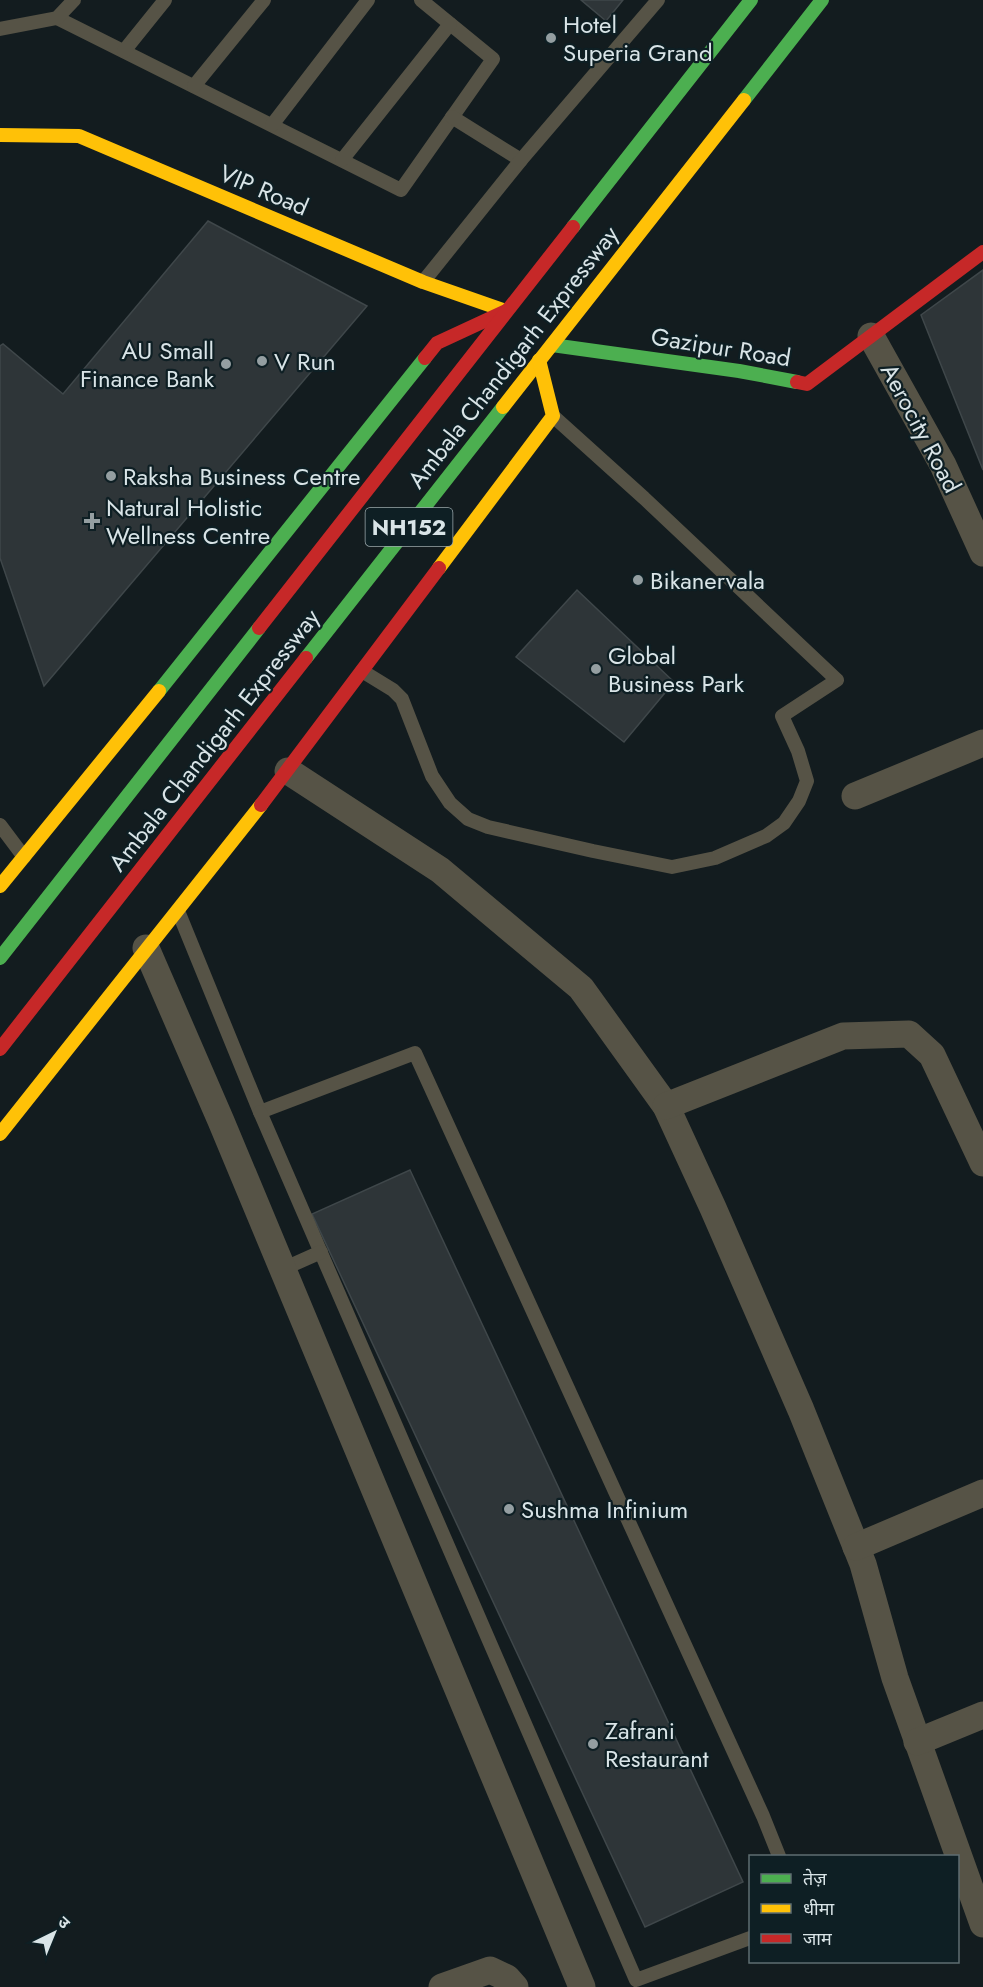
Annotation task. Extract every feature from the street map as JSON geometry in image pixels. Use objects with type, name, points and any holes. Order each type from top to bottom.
[{"type":"main road","name":"NH152","points":[[718,40],[743,0]]},
{"type":"main road","points":[[718,40],[751,0]]},
{"type":"main road","name":"Ambala Chandigarh Expressway","points":[[0,1048],[821,2]]},
{"type":"main road","name":"Ambala Chandigarh Expressway","points":[[0,957],[718,40]]},
{"type":"main road","name":"VIP Road","points":[[0,135],[79,136],[423,282],[506,311]]},
{"type":"main road","name":"Gazipur Road","points":[[552,345],[739,371],[807,384],[983,252]]},
{"type":"main road","points":[[0,886],[437,343],[506,311]]},
{"type":"main road","points":[[0,1134],[288,771],[553,416],[539,360]]},
{"type":"street","name":"Aerocity Road","points":[[871,336],[944,465],[983,554]]},
{"type":"street","points":[[855,796],[983,743]]},
{"type":"street","points":[[288,771],[440,870],[581,988],[666,1106],[801,1410],[863,1564],[895,1678],[958,1855]]},
{"type":"street","points":[[146,948],[200,1070],[582,1987]]},
{"type":"street","points":[[666,1106],[843,1036],[909,1034],[932,1055],[983,1163]]},
{"type":"street","points":[[856,1547],[983,1493]]},
{"type":"street","points":[[917,1742],[983,1715]]},
{"type":"street","points":[[959,1858],[983,1924]]},
{"type":"street","points":[[442,1987],[490,1970],[507,1978],[516,1987]]},
{"type":"lane","points":[[0,29],[57,18],[74,0]]},
{"type":"lane","points":[[124,51],[165,0]]},
{"type":"lane","points":[[194,86],[264,0]]},
{"type":"lane","points":[[272,125],[368,0]]},
{"type":"lane","points":[[57,18],[401,190],[493,59],[421,0]]},
{"type":"lane","points":[[423,282],[521,160],[658,0]]},
{"type":"lane","points":[[342,160],[450,24]]},
{"type":"lane","points":[[452,117],[521,160]]},
{"type":"lane","points":[[362,671],[393,690],[402,699],[432,776],[450,803],[468,819],[488,827],[672,867],[715,858],[766,836],[784,823],[799,801],[807,781],[798,750],[782,716],[837,680],[644,498],[553,416]]},
{"type":"lane","points":[[0,825],[24,858]]},
{"type":"lane","points":[[177,909],[260,1112],[636,1980],[749,1938]]},
{"type":"lane","points":[[260,1112],[415,1053],[758,1805],[778,1855]]},
{"type":"lane","points":[[283,1269],[321,1252]]},
{"type":"building","points":[[581,0],[623,0],[606,21]]},
{"type":"building","name":"Raksha Business Centre","points":[[208,221],[367,306],[44,686],[0,558],[0,346],[3,344],[63,394]]},
{"type":"building","points":[[983,270],[983,470],[921,315]]},
{"type":"building","name":"Global Business Park","points":[[577,590],[674,682],[624,742],[516,657]]},
{"type":"building","name":"Sushma Infinium","points":[[410,1170],[743,1882],[645,1927],[312,1214]]},
{"type":"traffic: fast","points":[[573,227],[751,0]]},
{"type":"traffic: fast","points":[[744,100],[822,0]]},
{"type":"traffic: fast","points":[[552,345],[739,371],[797,382]]},
{"type":"traffic: fast","points":[[159,691],[425,358]]},
{"type":"traffic: fast","points":[[306,658],[503,407]]},
{"type":"traffic: fast","points":[[0,958],[259,628]]},
{"type":"traffic: slow","points":[[503,407],[744,100]]},
{"type":"traffic: slow","points":[[0,135],[79,136],[423,282],[506,311]]},
{"type":"traffic: slow","points":[[439,568],[553,416],[539,360]]},
{"type":"traffic: slow","points":[[0,886],[159,691]]},
{"type":"traffic: slow","points":[[0,1134],[261,805]]},
{"type":"traffic: jam","points":[[259,628],[573,227]]},
{"type":"traffic: jam","points":[[797,382],[807,384],[983,252]]},
{"type":"traffic: jam","points":[[425,358],[437,343],[506,311]]},
{"type":"traffic: jam","points":[[261,805],[439,568]]},
{"type":"traffic: jam","points":[[0,1049],[306,658]]},
{"type":"place","name":"Hotel Superia Grand","points":[[551,38]]},
{"type":"place","name":"V Run","points":[[262,361]]},
{"type":"place","name":"AU Small Finance Bank","points":[[226,364]]},
{"type":"place","name":"Raksha Business Centre","points":[[111,476]]},
{"type":"place","name":"Natural Holistic Wellness Centre","points":[[92,521]]},
{"type":"place","name":"Bikanervala","points":[[638,580]]},
{"type":"place","name":"Global Business Park","points":[[596,669]]},
{"type":"place","name":"Sushma Infinium","points":[[509,1509]]},
{"type":"place","name":"Zafrani Restaurant","points":[[593,1744]]}]
